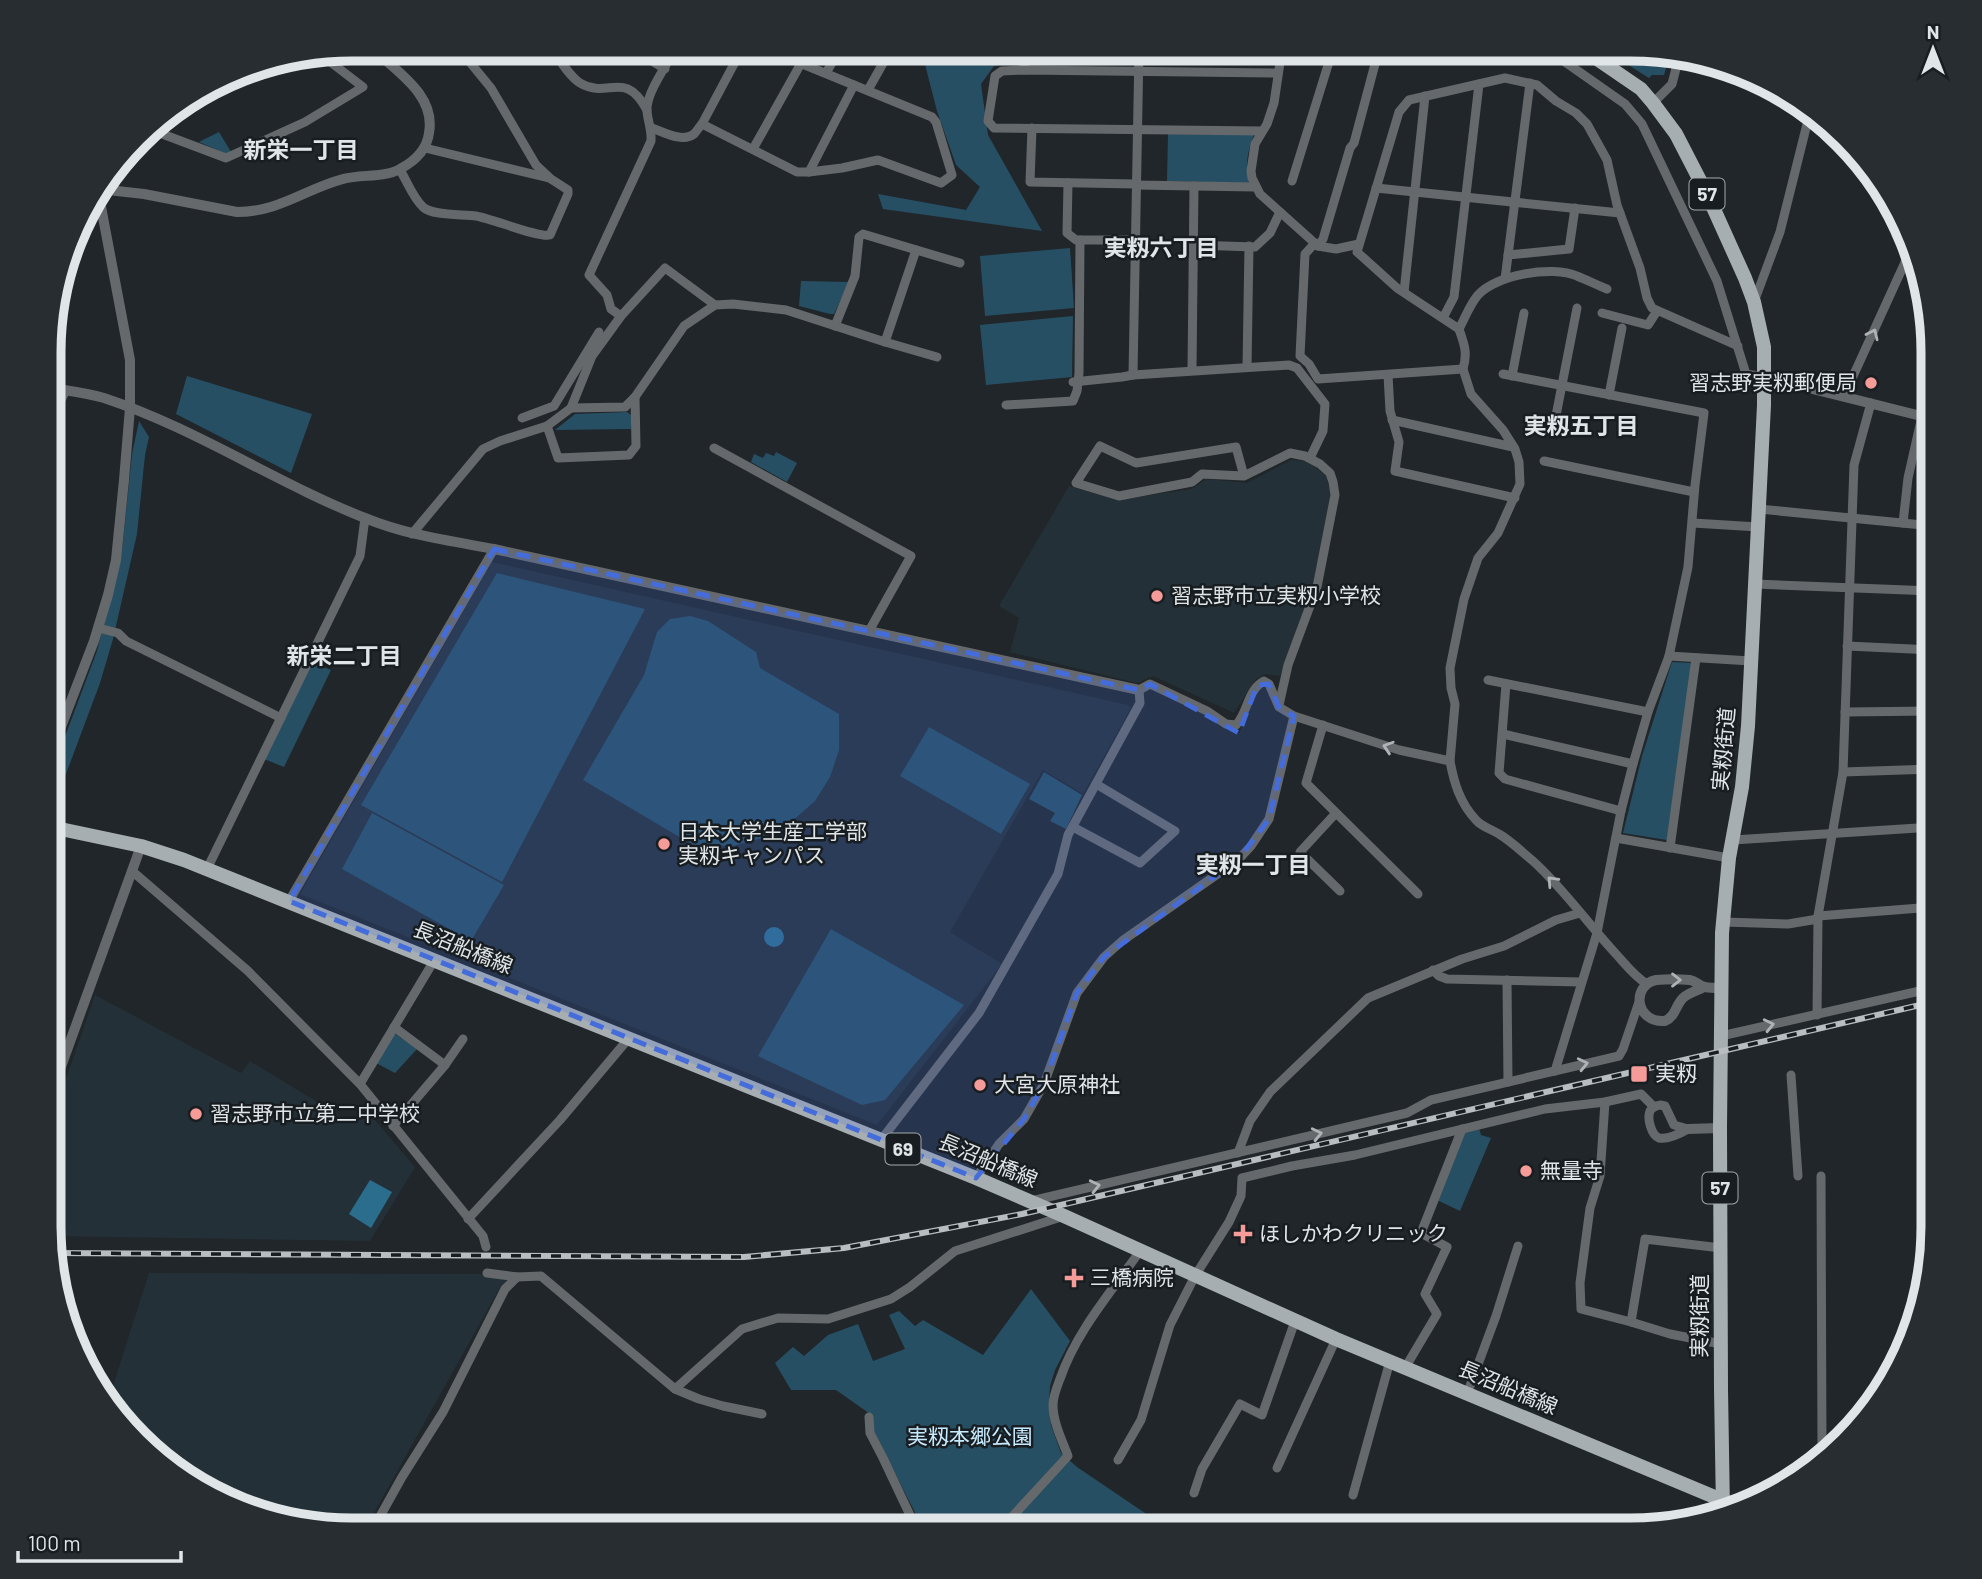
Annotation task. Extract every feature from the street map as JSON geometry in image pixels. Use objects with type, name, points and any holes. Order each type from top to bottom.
[{"type":"main road","name":"実籾街道","points":[[1600,61],[1641,89],[1676,134],[1734,254],[1754,303],[1764,347],[1765,377],[1746,758],[1729,858],[1723,922],[1720,1128],[1723,1502]]},
{"type":"main road","name":"長沼船橋線","points":[[61,829],[141,846],[207,869],[976,1178],[1336,1339],[1719,1503]]},
{"type":"street","points":[[110,191],[144,194],[247,212],[281,204],[345,178],[400,170],[425,148],[430,126],[428,108],[417,90],[386,61]]},
{"type":"street","points":[[400,170],[423,208],[433,213],[477,216],[543,236],[550,235],[568,190],[536,165],[472,61]]},
{"type":"street","points":[[561,61],[578,82],[600,89],[622,86],[639,96],[647,110],[652,128],[651,141],[589,275],[607,295],[611,309],[621,316]]},
{"type":"street","points":[[652,61],[665,69]]},
{"type":"street","points":[[647,110],[649,96],[669,61]]},
{"type":"street","points":[[652,128],[679,137],[694,134],[736,61]]},
{"type":"street","points":[[702,124],[797,172],[878,160],[942,183],[951,175],[936,122],[932,117],[796,61]]},
{"type":"street","points":[[825,74],[833,61]]},
{"type":"street","points":[[868,90],[884,61]]},
{"type":"street","points":[[1024,61],[1024,70]]},
{"type":"street","points":[[1133,374],[1138,61]]},
{"type":"street","points":[[1280,61],[1274,103],[1267,124],[1255,144],[1251,172],[1255,187],[1317,244],[1336,249],[1359,244]]},
{"type":"street","points":[[1292,181],[1330,61]]},
{"type":"street","points":[[1376,61],[1354,143],[1350,148],[1323,239],[1305,254],[1300,355],[1318,379],[1322,380],[1463,369]]},
{"type":"street","points":[[1564,61],[1625,104],[1642,124],[1717,281],[1746,374],[1921,416]]},
{"type":"street","points":[[161,133],[226,158],[305,122],[363,87],[331,62]]},
{"type":"street","points":[[753,149],[800,63]]},
{"type":"street","points":[[1653,103],[1672,84],[1677,66]]},
{"type":"street","points":[[1262,131],[994,128],[988,121],[995,76],[1002,71],[1278,73]]},
{"type":"street","points":[[1647,984],[1638,978],[1535,863],[1500,835],[1476,821],[1462,801],[1454,782],[1450,761],[1455,704],[1450,668],[1464,599],[1478,558],[1498,533],[1515,498],[1520,484],[1519,462],[1503,430],[1471,394],[1463,369],[1466,360],[1465,344],[1459,329],[1404,292],[1357,252],[1399,112],[1409,100],[1505,78],[1537,85],[1587,124],[1607,160],[1613,191],[1640,268],[1649,303],[1657,311],[1738,346]]},
{"type":"street","points":[[1505,279],[1530,83]]},
{"type":"street","points":[[1443,318],[1454,297],[1479,84]]},
{"type":"street","points":[[809,172],[854,85]]},
{"type":"street","points":[[1404,292],[1425,96]]},
{"type":"street","points":[[1754,303],[1780,232],[1808,122]]},
{"type":"street","points":[[1032,128],[1030,182],[1255,187]]},
{"type":"street","points":[[425,148],[551,178]]},
{"type":"street","points":[[1068,183],[1067,233],[1076,240],[1136,240]]},
{"type":"street","points":[[1192,370],[1194,186]]},
{"type":"street","points":[[1376,188],[1620,213]]},
{"type":"street","points":[[61,726],[98,628],[116,560],[130,408],[128,340],[101,205]]},
{"type":"street","points":[[1508,255],[1569,249],[1575,208]]},
{"type":"street","points":[[1194,245],[1255,247],[1270,233],[1280,212]]},
{"type":"street","points":[[835,326],[855,276],[859,237],[863,234],[960,264]]},
{"type":"street","points":[[1006,405],[1073,401],[1077,391],[1080,240]]},
{"type":"street","points":[[1247,367],[1249,246]]},
{"type":"street","points":[[885,342],[916,250]]},
{"type":"street","points":[[1844,396],[1906,261]]},
{"type":"street","points":[[412,534],[483,449],[547,426],[571,408],[592,355],[621,316],[665,268],[715,305]]},
{"type":"street","points":[[1459,329],[1480,293],[1505,279],[1536,271],[1576,275],[1607,289]]},
{"type":"street","points":[[571,408],[625,407],[635,397],[684,326],[715,305],[733,304],[786,310],[937,357]]},
{"type":"street","points":[[1553,431],[1577,308]]},
{"type":"street","points":[[1602,313],[1648,325],[1657,311]]},
{"type":"street","points":[[1524,313],[1508,375],[1704,413],[1688,567],[1669,656],[1648,712],[1633,764],[1597,933],[1555,1070]]},
{"type":"street","points":[[1609,395],[1622,328]]},
{"type":"street","points":[[522,418],[554,406],[599,332]]},
{"type":"street","points":[[1297,368],[1304,359]]},
{"type":"street","points":[[1076,382],[1133,374],[1289,365],[1297,368],[1325,404],[1323,431],[1310,458]]},
{"type":"street","points":[[1388,375],[1390,411],[1399,442],[1395,471],[1515,498]]},
{"type":"street","points":[[61,389],[102,398],[130,408],[365,518],[412,534],[494,549],[1139,690],[1150,684],[1207,711],[1226,724],[1236,725],[1242,719],[1244,709],[1257,685],[1264,681],[1269,684],[1279,707],[1294,716],[1399,750],[1450,761]]},
{"type":"street","points":[[61,400],[66,390]]},
{"type":"street","points":[[547,426],[558,458],[629,455],[636,446],[635,397]]},
{"type":"street","points":[[1817,1015],[1818,917],[1843,772],[1854,465],[1871,403]]},
{"type":"street","points":[[1392,420],[1513,447]]},
{"type":"street","points":[[1903,523],[1908,478],[1921,437]]},
{"type":"street","points":[[1244,476],[1236,447],[1136,463],[1100,446],[1076,483],[1119,496],[1192,482],[1202,474],[1244,476],[1290,453],[1310,458],[1330,473],[1335,495],[1317,587],[1288,665],[1279,707]]},
{"type":"street","points":[[715,449],[911,555],[870,631]]},
{"type":"street","points":[[1544,461],[1695,492]]},
{"type":"street","points":[[1759,509],[1921,525]]},
{"type":"street","points":[[207,869],[360,556],[365,518]]},
{"type":"street","points":[[1693,523],[1758,527]]},
{"type":"street","points":[[289,901],[494,549]]},
{"type":"street","points":[[1755,584],[1921,590]]},
{"type":"street","points":[[98,628],[118,633],[126,641],[281,718]]},
{"type":"street","points":[[1847,646],[1921,649]]},
{"type":"street","points":[[1669,656],[1751,661]]},
{"type":"street","points":[[1670,848],[1696,658]]},
{"type":"street","points":[[1488,680],[1648,712]]},
{"type":"street","points":[[1506,684],[1499,773],[1505,779],[1622,811]]},
{"type":"street","points":[[881,1140],[979,1013],[1058,874],[1068,835],[1140,703],[1139,690]]},
{"type":"street","points":[[1845,712],[1921,711]]},
{"type":"street","points":[[976,1178],[999,1144],[1024,1119],[1044,1084],[1077,993],[1104,957],[1122,941],[1239,859],[1251,846],[1269,819],[1294,716]]},
{"type":"street","points":[[1323,725],[1306,783],[1418,894]]},
{"type":"street","points":[[1503,734],[1633,764]]},
{"type":"street","points":[[1843,772],[1921,769]]},
{"type":"street","points":[[1073,827],[1140,863],[1175,831],[1096,784]]},
{"type":"street","points":[[1336,813],[1300,852],[1339,891]]},
{"type":"street","points":[[1733,840],[1921,828]]},
{"type":"street","points":[[1616,838],[1729,858]]},
{"type":"street","points":[[61,1067],[141,846]]},
{"type":"street","points":[[132,871],[248,971],[360,1084],[483,1236],[486,1247]]},
{"type":"street","points":[[1723,922],[1788,924],[1818,917],[1921,908]]},
{"type":"street","points":[[1238,1153],[1250,1121],[1270,1092],[1368,998],[1433,970],[1504,946],[1556,920],[1580,913]]},
{"type":"street","points":[[360,1084],[435,959]]},
{"type":"street","points":[[1433,970],[1447,979],[1581,982]]},
{"type":"street","points":[[1029,1201],[1407,1113],[1431,1100],[1619,1056],[1642,990],[1647,984],[1655,980],[1693,981],[1704,987],[1721,988]]},
{"type":"street","points":[[1507,981],[1508,1082]]},
{"type":"street","points":[[1639,1002],[1645,1016],[1651,1020],[1665,1021],[1674,1014],[1685,996],[1704,987]]},
{"type":"street","points":[[1721,1036],[1921,991]]},
{"type":"street","points":[[394,1027],[445,1065]]},
{"type":"street","points":[[468,1219],[560,1120],[629,1038]]},
{"type":"street","points":[[393,1126],[445,1065],[463,1039]]},
{"type":"street","points":[[1791,1075],[1798,1176]]},
{"type":"street","points":[[1118,1460],[1141,1420],[1170,1325],[1195,1276],[1229,1222],[1241,1196],[1242,1178],[1355,1155],[1545,1109],[1605,1102],[1641,1094],[1654,1107]]},
{"type":"street","points":[[1605,1102],[1600,1176],[1590,1208],[1580,1283],[1581,1309],[1670,1334],[1721,1344]]},
{"type":"street","points":[[1688,1129],[1659,1138],[1651,1129],[1650,1112],[1654,1107],[1665,1106],[1677,1127],[1720,1128]]},
{"type":"street","points":[[1405,1368],[1437,1314],[1425,1294],[1447,1247],[1421,1233],[1462,1129]]},
{"type":"street","points":[[1821,1176],[1822,1445]]},
{"type":"street","points":[[675,1389],[742,1329],[778,1318],[828,1319],[891,1299],[955,1251],[1064,1216]]},
{"type":"street","points":[[1631,1322],[1645,1239],[1721,1248]]},
{"type":"street","points":[[1467,1394],[1496,1317],[1518,1246]]},
{"type":"street","points":[[1011,1518],[1068,1456],[1056,1423],[1053,1397],[1080,1335],[1140,1251]]},
{"type":"street","points":[[487,1273],[517,1277],[541,1276],[675,1389],[723,1406],[762,1414]]},
{"type":"street","points":[[379,1518],[443,1412],[505,1289],[517,1277]]},
{"type":"street","points":[[1194,1493],[1202,1469],[1240,1405],[1262,1415],[1295,1321]]},
{"type":"street","points":[[1277,1468],[1336,1339]]},
{"type":"street","points":[[1353,1495],[1390,1362]]},
{"type":"street","points":[[869,1417],[870,1433],[911,1518]]},
{"type":"highlighted area","points":[[494,549],[1139,690],[1150,684],[1239,733],[1257,685],[1269,684],[1279,707],[1294,716],[1269,819],[1239,859],[1104,957],[1077,993],[1044,1084],[1024,1119],[976,1178],[289,901]]},
{"type":"shaded area","name":"習志野市立実籾小学校","points":[[1291,460],[1306,461],[1326,475],[1331,496],[1313,586],[1280,676],[1265,674],[1255,680],[1234,713],[1153,676],[1137,683],[1010,652],[1019,618],[999,606],[1069,486],[1118,500],[1192,489],[1206,479],[1247,483]]},
{"type":"shaded area","name":"日本大学生産工学部 実籾キャンパス","points":[[492,562],[1128,705],[1131,708],[1083,794],[1043,770],[950,932],[1002,964],[877,1125],[300,894]]},
{"type":"shaded area","points":[[774,927],[781,930],[784,937],[781,944],[774,947],[767,944],[764,937],[767,930]]},
{"type":"shaded area","name":"習志野市立第二中学校","points":[[95,995],[241,1073],[250,1061],[352,1123],[363,1106],[415,1167],[370,1241],[62,1236],[61,1093]]},
{"type":"shaded area","points":[[370,1180],[392,1192],[371,1228],[349,1214]]},
{"type":"shaded area","points":[[149,1273],[479,1274],[507,1280],[498,1291],[371,1518],[296,1512],[241,1496],[224,1488],[191,1469],[160,1445],[134,1419],[112,1390]]},
{"type":"green space","points":[[924,61],[1018,61],[994,66],[981,84],[988,135],[1042,231],[883,209],[878,194],[966,210],[980,187],[956,165],[937,111]]},
{"type":"green space","points":[[1622,61],[1667,64],[1664,75],[1652,75],[1649,78]]},
{"type":"green space","points":[[219,132],[231,152],[227,154],[199,142]]},
{"type":"green space","points":[[1168,134],[1254,135],[1247,159],[1249,183],[1167,181]]},
{"type":"green space","points":[[1070,248],[1074,308],[985,316],[980,256]]},
{"type":"green space","points":[[801,281],[849,282],[834,314],[830,314],[799,306]]},
{"type":"green space","points":[[1073,316],[1072,377],[986,385],[980,325]]},
{"type":"green space","points":[[187,376],[312,414],[291,473],[176,414]]},
{"type":"green space","points":[[627,412],[631,415],[631,429],[555,430],[575,414]]},
{"type":"green space","points":[[139,421],[149,437],[137,534],[100,683],[61,787],[61,747],[97,651],[122,551],[132,454]]},
{"type":"green space","points":[[776,452],[797,463],[787,482],[751,462],[754,454],[763,458],[766,453],[774,456]]},
{"type":"green space","points":[[497,573],[645,609],[502,882],[361,805]]},
{"type":"green space","points":[[690,616],[708,621],[756,652],[760,668],[839,714],[839,750],[830,777],[815,801],[791,822],[766,837],[733,846],[693,845],[583,780],[644,675],[657,632],[670,619]]},
{"type":"green space","points":[[1672,662],[1692,663],[1667,840],[1623,833],[1642,756]]},
{"type":"green space","points":[[312,663],[331,670],[284,767],[264,759]]},
{"type":"green space","points":[[929,727],[1030,784],[1001,834],[900,776]]},
{"type":"green space","points":[[1044,772],[1082,795],[1066,829],[1050,821],[1055,813],[1029,799]]},
{"type":"green space","points":[[372,813],[504,885],[471,941],[342,869]]},
{"type":"green space","points":[[831,929],[964,1005],[885,1100],[862,1105],[758,1056]]},
{"type":"green space","points":[[394,1033],[417,1049],[395,1073],[376,1063]]},
{"type":"green space","points":[[1479,1128],[1481,1135],[1491,1138],[1460,1211],[1437,1200],[1465,1132]]},
{"type":"green space","name":"実籾本郷公園","points":[[1031,1289],[1070,1341],[1050,1386],[1051,1425],[1061,1453],[1077,1467],[1152,1518],[918,1518],[874,1432],[873,1416],[836,1390],[791,1390],[775,1363],[793,1347],[804,1356],[828,1335],[858,1324],[873,1361],[905,1349],[889,1315],[899,1311],[915,1326],[923,1320],[983,1355]]},
{"type":"railway","points":[[63,1253],[744,1257],[844,1248],[1022,1214],[1921,1005]]},
{"type":"place","name":"習志野実籾郵便局","points":[[1871,383]]},
{"type":"place","name":"習志野市立実籾小学校","points":[[1157,596]]},
{"type":"place","name":"日本大学生産工学部 実籾キャンパス","points":[[664,844]]},
{"type":"place","name":"実籾","points":[[1639,1074]]},
{"type":"place","name":"大宮大原神社","points":[[980,1085]]},
{"type":"place","name":"習志野市立第二中学校","points":[[196,1114]]},
{"type":"place","name":"無量寺","points":[[1526,1171]]},
{"type":"place","name":"ほしかわクリニック","points":[[1243,1234]]},
{"type":"place","name":"三橋病院","points":[[1074,1278]]},
{"type":"district","name":"新栄一丁目","points":[[301,150]]},
{"type":"district","name":"実籾六丁目","points":[[1161,248]]},
{"type":"district","name":"実籾五丁目","points":[[1581,426]]},
{"type":"district","name":"新栄二丁目","points":[[344,656]]},
{"type":"district","name":"実籾一丁目","points":[[1253,865]]}]
